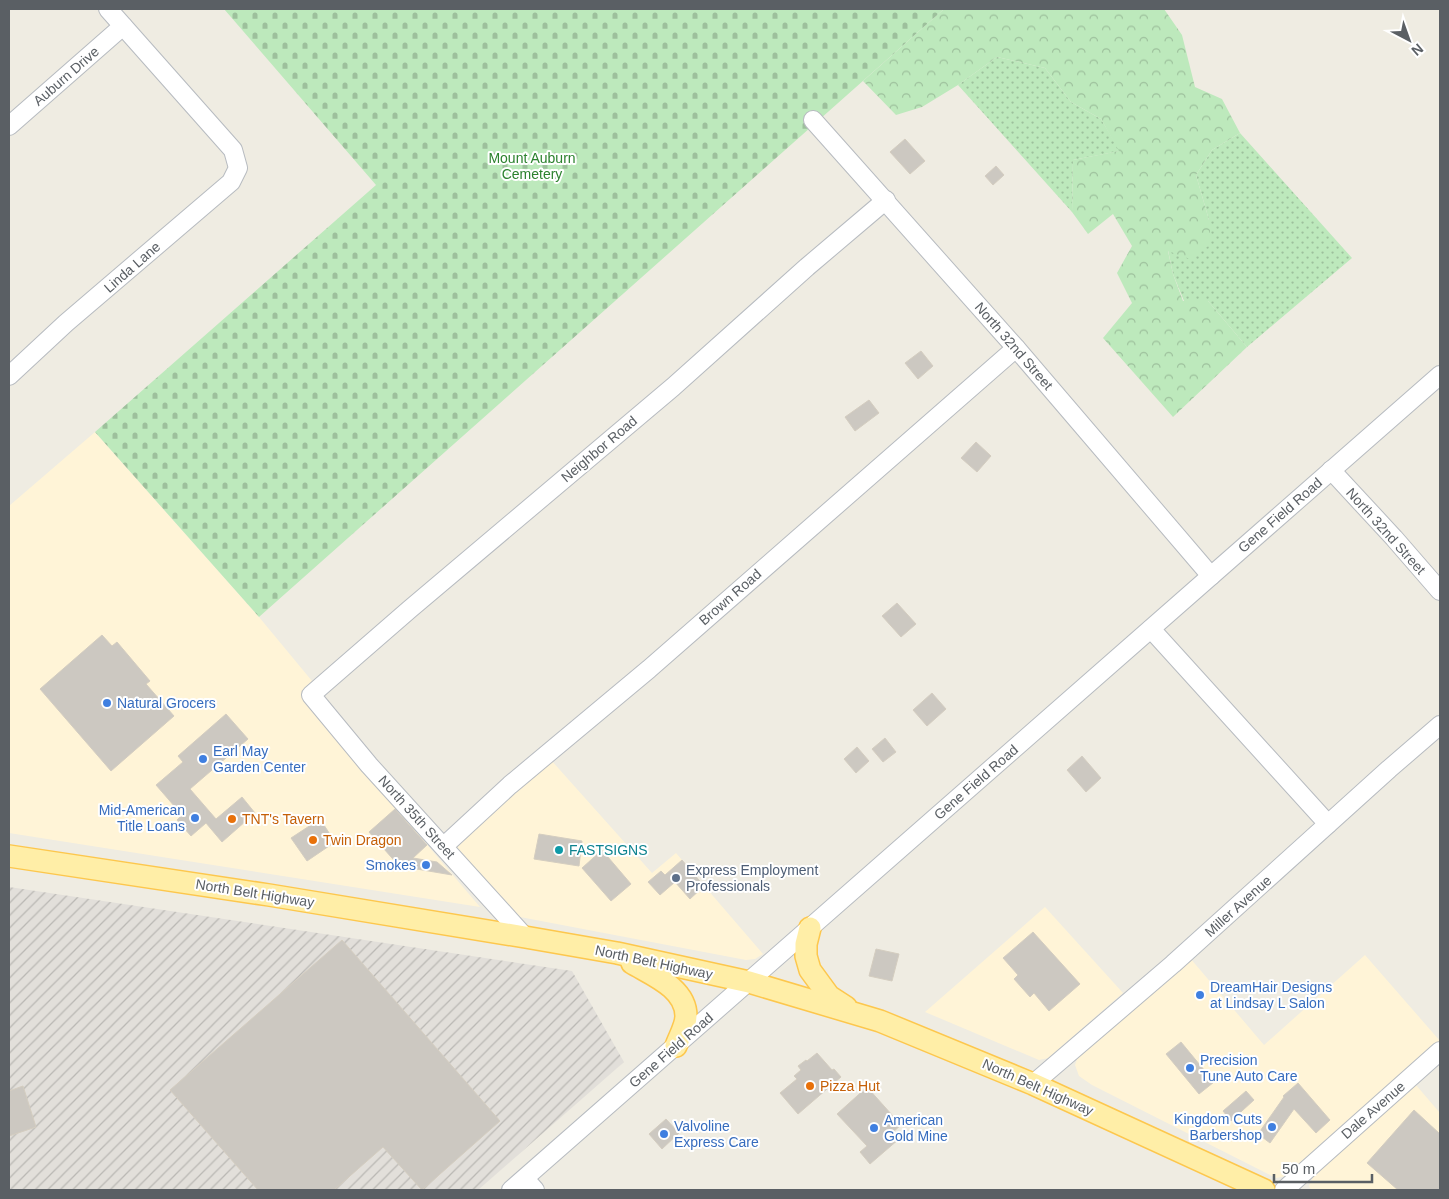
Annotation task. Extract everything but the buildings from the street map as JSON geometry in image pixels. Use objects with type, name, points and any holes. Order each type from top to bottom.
[{"type":"main road","name":"North Belt Highway","points":[[9,856],[269,894],[525,937],[749,982],[880,1021],[1033,1084],[1264,1190]]},
{"type":"main road","points":[[810,928],[806,944],[806,956],[810,970],[829,996],[859,1015]]},
{"type":"main road","points":[[617,954],[644,971],[660,978],[672,988],[682,1001],[686,1016],[676,1046]]},
{"type":"street","points":[[108,9],[123,26]]},
{"type":"street","name":"Auburn Drive","points":[[9,126],[123,26]]},
{"type":"street","name":"Linda Lane","points":[[9,376],[66,323],[231,182],[238,168],[233,150],[123,26]]},
{"type":"street","name":"North 32nd Street","points":[[813,120],[1016,348],[1211,576]]},
{"type":"street","name":"Neighbor Road","points":[[311,695],[672,387],[807,267],[886,200]]},
{"type":"street","name":"Brown Road","points":[[444,846],[510,785],[649,669],[1016,348]]},
{"type":"street","name":"Gene Field Road","points":[[524,1186],[676,1046],[1440,374]]},
{"type":"street","name":"North 32nd Street","points":[[1331,470],[1440,591]]},
{"type":"street","points":[[1151,628],[1328,824]]},
{"type":"street","name":"North 35th Street","points":[[311,695],[369,765],[525,937]]},
{"type":"street","name":"Miller Avenue","points":[[1033,1084],[1173,964],[1440,725]]},
{"type":"street","name":"Dale Avenue","points":[[1284,1190],[1440,1051]]},
{"type":"shaded area","points":[[95,432],[259,617],[312,681],[312,709],[480,907],[9,833],[9,506]]},
{"type":"shaded area","points":[[551,760],[652,873],[676,853],[763,954],[755,959],[746,960],[520,917],[508,912],[460,855],[457,847],[463,837]]},
{"type":"shaded area","points":[[9,887],[572,971],[624,1062],[478,1190],[9,1190]]},
{"type":"shaded area","points":[[1045,907],[1123,993],[1048,1058],[1039,1060],[925,1012]]},
{"type":"shaded area","points":[[1365,955],[1440,1041],[1287,1176],[1276,1178],[1092,1085],[1079,1076],[1075,1065],[1079,1054],[1190,958],[1264,1045]]},
{"type":"shaded area","points":[[1416,1085],[1440,1113],[1440,1190],[1311,1190],[1309,1186],[1314,1175]]},
{"type":"green space","name":"Mount Auburn Cemetery","points":[[224,9],[944,9],[259,617],[95,432],[376,185]]},
{"type":"green space","points":[[944,9],[1164,9],[1182,35],[1195,87],[1222,99],[1240,133],[1212,150],[1196,175],[1209,220],[1211,244],[1190,259],[1168,251],[1173,274],[1183,301],[1208,301],[1247,347],[1173,417],[1103,338],[1132,303],[1117,273],[1132,246],[1113,214],[1088,234],[1072,212],[1073,160],[1119,151],[1101,119],[1071,102],[1045,68],[997,57],[958,85],[922,107],[896,115],[863,81]]},
{"type":"green space","points":[[997,57],[1045,68],[1071,102],[1101,119],[1120,151],[1073,160],[1072,212],[958,85]]},
{"type":"green space","points":[[1240,133],[1352,258],[1247,347],[1208,301],[1184,301],[1173,274],[1168,250],[1190,258],[1209,220],[1196,175],[1212,150]]},
{"type":"place","name":"Natural Grocers","points":[[107,703]]},
{"type":"place","name":"Earl May Garden Center","points":[[203,759]]},
{"type":"place","name":"Mid-American Title Loans","points":[[195,818]]},
{"type":"place","name":"TNT's Tavern","points":[[232,819]]},
{"type":"place","name":"Twin Dragon","points":[[313,840]]},
{"type":"place","name":"FASTSIGNS","points":[[559,850]]},
{"type":"place","name":"Smokes","points":[[426,865]]},
{"type":"place","name":"Express Employment Professionals","points":[[676,878]]},
{"type":"place","name":"DreamHair Designs at Lindsay L Salon","points":[[1200,995]]},
{"type":"place","name":"Precision Tune Auto Care","points":[[1190,1068]]},
{"type":"place","name":"Pizza Hut","points":[[810,1086]]},
{"type":"place","name":"Kingdom Cuts Barbershop","points":[[1272,1127]]},
{"type":"place","name":"American Gold Mine","points":[[874,1128]]},
{"type":"place","name":"Valvoline Express Care","points":[[664,1134]]}]
